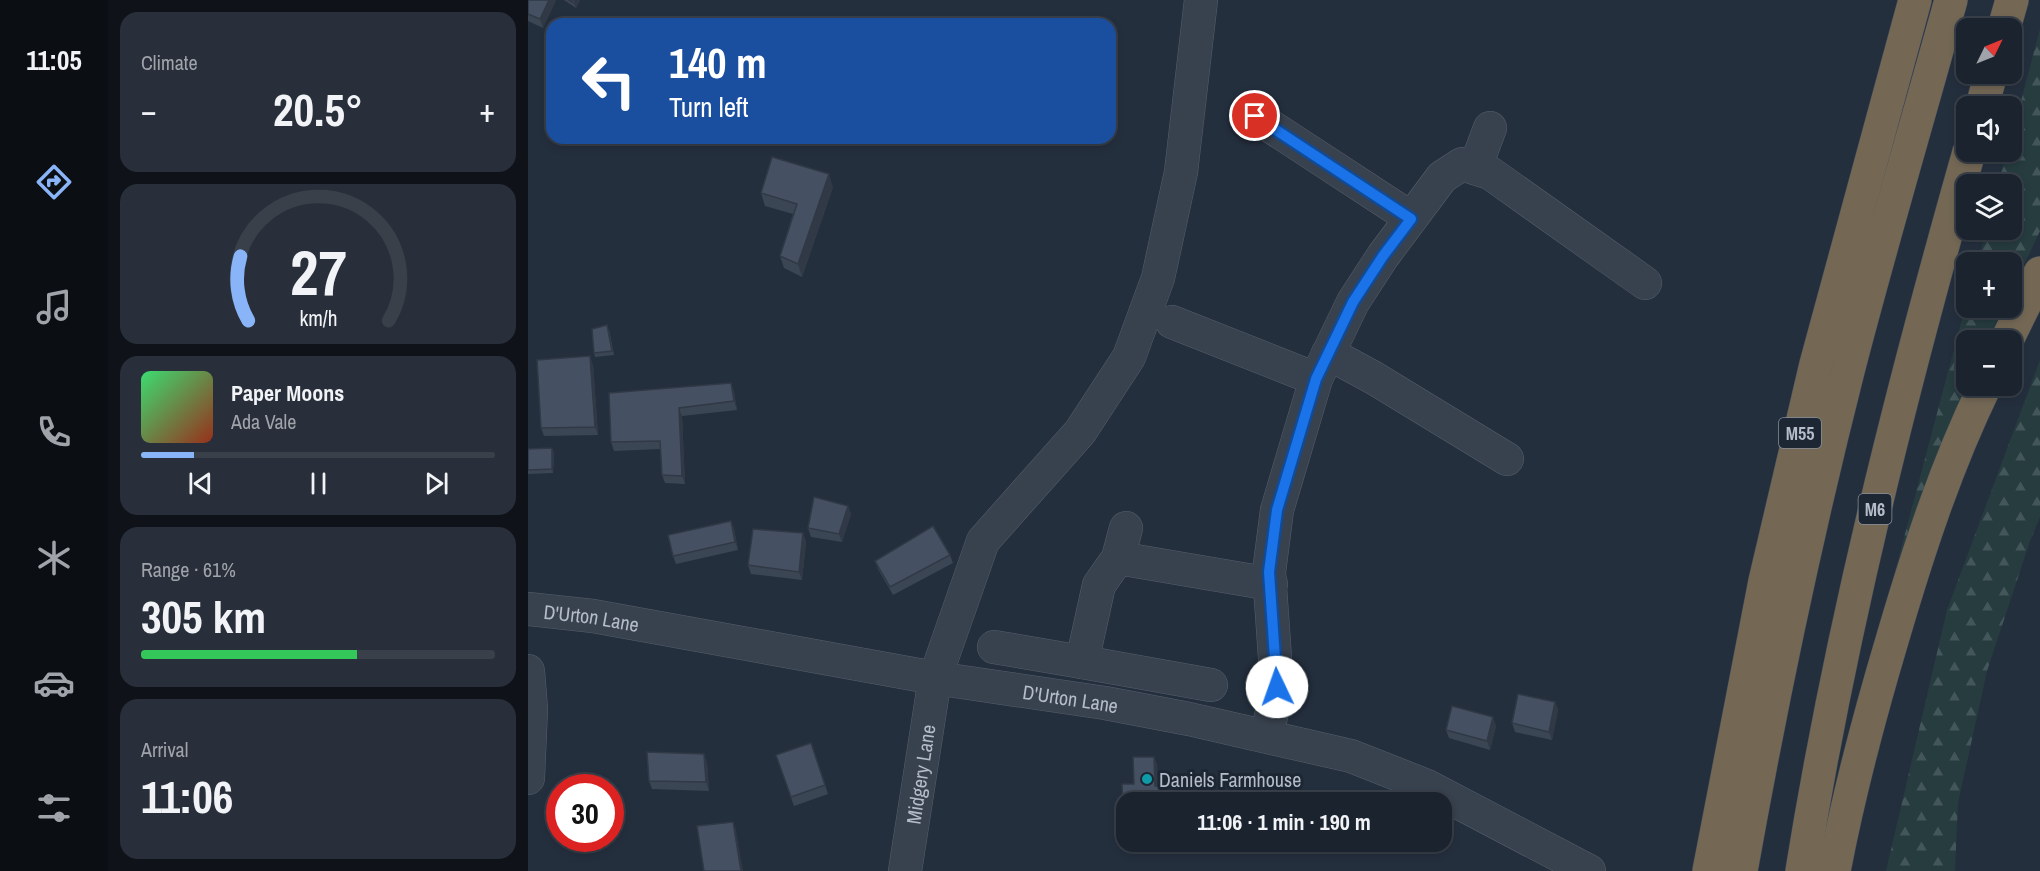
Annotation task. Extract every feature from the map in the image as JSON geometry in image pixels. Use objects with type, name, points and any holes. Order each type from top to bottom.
[{"type":"highway","name":"M55","points":[[1709,871],[1765,581],[1813,376],[1915,0]]},
{"type":"highway","points":[[1741,871],[1774,692],[1845,382],[1952,0]]},
{"type":"highway","points":[[2007,18],[2012,0]]},
{"type":"highway","name":"M6","points":[[1802,871],[1852,605],[1904,389],[1966,162]]},
{"type":"highway","points":[[2012,330],[2034,286]]},
{"type":"highway","points":[[2017,330],[2034,286]]},
{"type":"highway","points":[[1834,871],[1869,719],[1908,585],[1962,434],[1981,396]]},
{"type":"highway","points":[[1853,871],[1887,726],[1925,591],[1993,396]]},
{"type":"street","name":"Midgery Lane","points":[[905,871],[934,678],[983,541],[1080,432],[1130,357],[1158,278],[1181,172],[1201,0]]},
{"type":"street","points":[[1255,116],[1411,219]]},
{"type":"street","points":[[1475,168],[1490,128]]},
{"type":"street","points":[[1267,736],[1277,687],[1269,572],[1277,510],[1322,366],[1353,302],[1383,256],[1442,177],[1462,164],[1490,173],[1606,238],[1645,283]]},
{"type":"street","points":[[1172,322],[1322,366],[1374,378],[1507,459]]},
{"type":"street","points":[[1082,662],[1100,585],[1122,543],[1270,584]]},
{"type":"street","name":"D'Urton Lane","points":[[528,609],[593,616],[934,678],[1105,703],[1189,718],[1351,756],[1427,786],[1589,871]]},
{"type":"street","points":[[994,647],[1211,685]]},
{"type":"street","points":[[528,671],[531,709],[528,778]]},
{"type":"green space","points":[[2040,29],[2040,231],[2022,269],[2022,252],[1980,252],[1984,240],[2022,240],[2022,174],[2001,174],[2004,162],[2022,162],[2022,97]]},
{"type":"green space","points":[[1962,318],[1998,318],[1993,330],[1959,330]]},
{"type":"green space","points":[[1956,342],[1956,396],[1964,396],[1893,579]]},
{"type":"green space","points":[[2040,360],[2040,517],[1987,671],[1958,803],[1955,871],[1886,871],[1947,610]]},
{"type":"building","points":[[528,0],[549,0],[540,19],[528,14]]},
{"type":"building","points":[[772,157],[829,174],[798,264],[780,256],[797,204],[761,193]]},
{"type":"building","points":[[607,325],[612,351],[594,353],[592,329]]},
{"type":"building","points":[[590,356],[595,427],[541,428],[537,360]]},
{"type":"building","points":[[731,383],[734,401],[679,408],[682,476],[662,475],[660,441],[611,442],[609,393]]},
{"type":"building","points":[[552,448],[552,469],[528,470],[528,449]]},
{"type":"building","points":[[814,497],[848,506],[839,534],[808,528]]},
{"type":"building","points":[[731,521],[735,542],[673,556],[668,535]]},
{"type":"building","points":[[933,526],[950,555],[890,587],[875,561]]},
{"type":"building","points":[[753,529],[803,533],[799,572],[748,565]]},
{"type":"building","points":[[1518,694],[1555,702],[1549,732],[1512,723]]},
{"type":"building","points":[[1452,706],[1493,717],[1487,741],[1446,730]]},
{"type":"building","points":[[811,743],[825,785],[791,797],[776,755]]},
{"type":"building","points":[[647,752],[704,754],[706,782],[649,781]]},
{"type":"building","points":[[1133,757],[1154,757],[1155,786],[1164,786],[1164,792],[1122,792],[1122,784],[1134,784]]},
{"type":"building","points":[[733,822],[741,871],[704,871],[697,826]]},
{"type":"place","name":"Daniels Farmhouse","points":[[1147,779]]},
{"type":"route","points":[[1255,116],[1411,219],[1353,302],[1316,379],[1277,510],[1269,572],[1277,687]]}]
